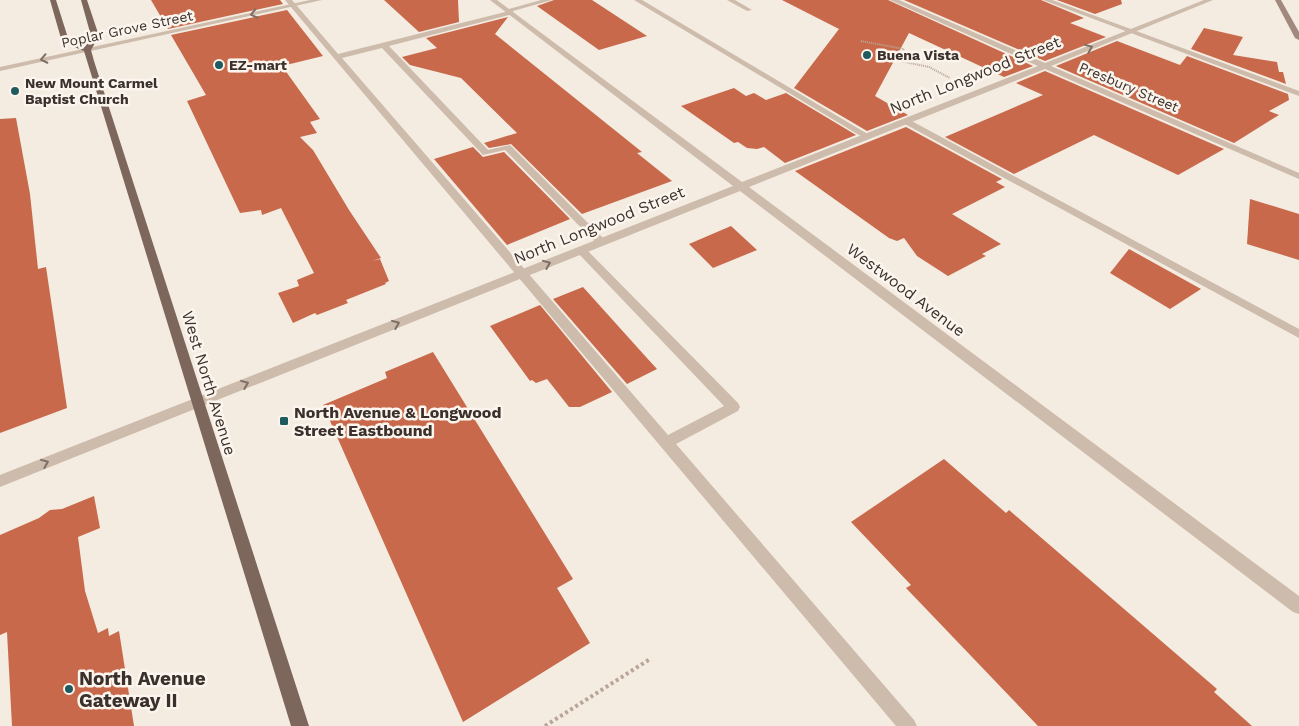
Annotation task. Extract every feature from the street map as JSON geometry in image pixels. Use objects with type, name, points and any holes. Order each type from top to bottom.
[{"type":"main road","points":[[53,0],[66,42],[87,50],[95,36],[84,0]]},
{"type":"main road","points":[[1278,0],[1299,38]]},
{"type":"main road","name":"West North Avenue","points":[[87,50],[300,726]]},
{"type":"street","name":"Poplar Grove Street","points":[[0,69],[290,3],[319,0]]},
{"type":"street","name":"Westwood Avenue","points":[[493,0],[1299,606]]},
{"type":"street","points":[[336,57],[549,0]]},
{"type":"street","points":[[637,0],[867,136]]},
{"type":"street","points":[[730,0],[750,10]]},
{"type":"street","name":"Presbury Street","points":[[893,0],[1299,176]]},
{"type":"street","points":[[1046,0],[1299,94]]},
{"type":"street","name":"North Longwood Street","points":[[0,482],[1210,0]]},
{"type":"street","points":[[290,3],[908,726]]},
{"type":"street","points":[[384,45],[486,153],[507,146],[601,242]]},
{"type":"street","points":[[906,121],[1299,334]]},
{"type":"street","points":[[581,250],[733,407],[666,443]]},
{"type":"path","points":[[861,41],[904,49],[900,61],[929,67],[955,80]]},
{"type":"path","points":[[545,726],[650,659]]},
{"type":"building","points":[[151,0],[280,0],[283,4],[168,29]]},
{"type":"building","points":[[384,0],[458,0],[459,22],[419,32]]},
{"type":"building","points":[[554,0],[592,0],[647,36],[599,50],[537,6]]},
{"type":"building","points":[[782,0],[888,0],[1033,66],[1004,77],[909,33],[875,96],[908,115],[867,131],[794,88],[839,29]]},
{"type":"building","points":[[904,0],[1041,0],[1084,18],[1070,23],[1106,37],[1045,61]]},
{"type":"building","points":[[1057,0],[1121,0],[1122,4],[1095,14]]},
{"type":"building","points":[[287,10],[323,56],[282,66],[320,119],[310,122],[317,133],[300,137],[313,150],[349,210],[381,258],[372,261],[380,259],[389,281],[386,284],[346,300],[348,303],[317,315],[315,313],[293,323],[278,293],[299,286],[297,280],[314,273],[281,208],[262,215],[261,210],[240,213],[187,101],[206,95],[171,35]]},
{"type":"building","points":[[508,17],[495,34],[642,152],[637,153],[672,181],[582,214],[511,144],[489,148],[484,143],[517,133],[461,78],[410,65],[402,57],[437,48],[426,38]]},
{"type":"building","points":[[1204,28],[1243,37],[1233,55],[1277,62],[1279,72],[1283,72],[1286,84],[1191,49]]},
{"type":"building","points":[[1117,41],[1180,65],[1187,56],[1288,94],[1289,100],[1269,111],[1279,115],[1234,143],[1056,66]]},
{"type":"building","points":[[1045,71],[1224,149],[1178,175],[1094,135],[1014,174],[917,122],[945,137],[1043,95],[1016,83]]},
{"type":"building","points":[[734,88],[746,96],[754,93],[766,100],[786,93],[856,135],[785,163],[764,147],[757,149],[747,148],[738,142],[734,143],[681,106]]},
{"type":"building","points":[[16,118],[30,194],[38,269],[46,267],[67,408],[0,433],[0,119]]},
{"type":"building","points":[[906,127],[1002,179],[996,182],[1005,187],[952,214],[1001,244],[982,254],[986,256],[948,276],[917,256],[904,238],[897,241],[889,238],[795,171]]},
{"type":"building","points":[[473,147],[483,157],[504,152],[570,219],[507,245],[434,159]]},
{"type":"building","points":[[1250,199],[1299,214],[1299,260],[1247,244]]},
{"type":"building","points":[[731,226],[757,250],[713,268],[689,244]]},
{"type":"building","points":[[1129,249],[1201,289],[1170,309],[1110,273]]},
{"type":"building","points":[[583,287],[657,369],[627,384],[553,299]]},
{"type":"building","points":[[540,305],[612,392],[580,407],[569,407],[547,379],[536,383],[532,380],[530,381],[490,326]]},
{"type":"building","points":[[433,352],[573,579],[557,588],[590,643],[463,722],[323,405],[387,378],[385,372]]},
{"type":"building","points":[[944,459],[1006,513],[1009,510],[1217,689],[1214,692],[1252,726],[1038,726],[906,588],[911,585],[851,522]]},
{"type":"building","points":[[94,496],[100,528],[78,537],[85,591],[98,633],[108,628],[109,636],[119,631],[134,726],[12,726],[7,632],[0,635],[0,535],[39,518],[50,510],[62,509]]},
{"type":"place","name":"Buena Vista","points":[[867,55]]},
{"type":"place","name":"EZ-mart","points":[[219,65]]},
{"type":"place","name":"New Mount Carmel Baptist Church","points":[[15,91]]},
{"type":"place","name":"North Avenue & Longwood Street Eastbound","points":[[284,421]]},
{"type":"place","name":"North Avenue Gateway II","points":[[69,689]]}]
